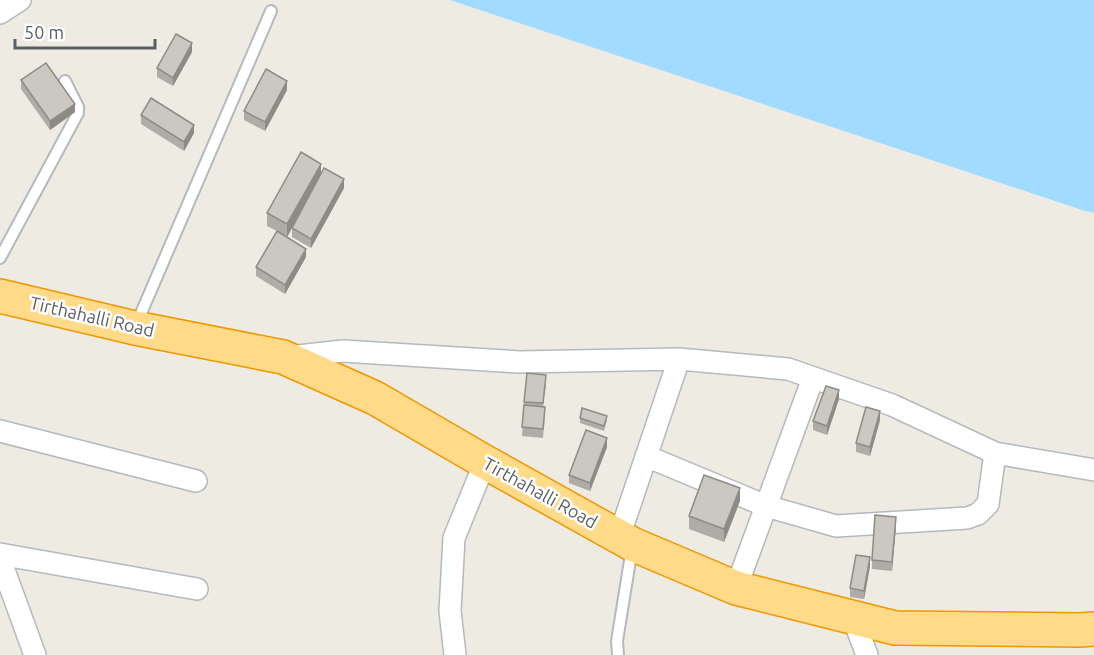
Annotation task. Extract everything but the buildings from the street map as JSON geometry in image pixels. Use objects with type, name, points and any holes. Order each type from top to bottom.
[{"type":"highway","name":"Tirthahalli Road","points":[[0,296],[135,328],[283,357],[375,398],[626,541],[736,588],[895,628],[1094,629]]},
{"type":"street","points":[[0,14],[20,0]]},
{"type":"street","points":[[283,357],[343,351],[520,362],[679,359],[788,369],[892,405],[995,453],[1094,470]]},
{"type":"street","points":[[626,541],[646,456],[679,359]]},
{"type":"street","points":[[736,588],[813,378]]},
{"type":"street","points":[[0,431],[196,481]]},
{"type":"street","points":[[646,456],[766,506],[836,526],[967,518],[978,514],[988,504],[995,453]]},
{"type":"street","points":[[455,655],[450,611],[454,538],[484,462]]},
{"type":"street","points":[[0,554],[197,589]]},
{"type":"street","points":[[0,559],[34,655]]},
{"type":"street","points":[[853,618],[867,655]]},
{"type":"lane","points":[[135,328],[271,11]]},
{"type":"lane","points":[[0,258],[78,113],[78,107],[65,81]]},
{"type":"lane","points":[[618,655],[617,641],[626,541]]},
{"type":"water","points":[[450,0],[1094,0],[1094,213],[1082,210]]}]
